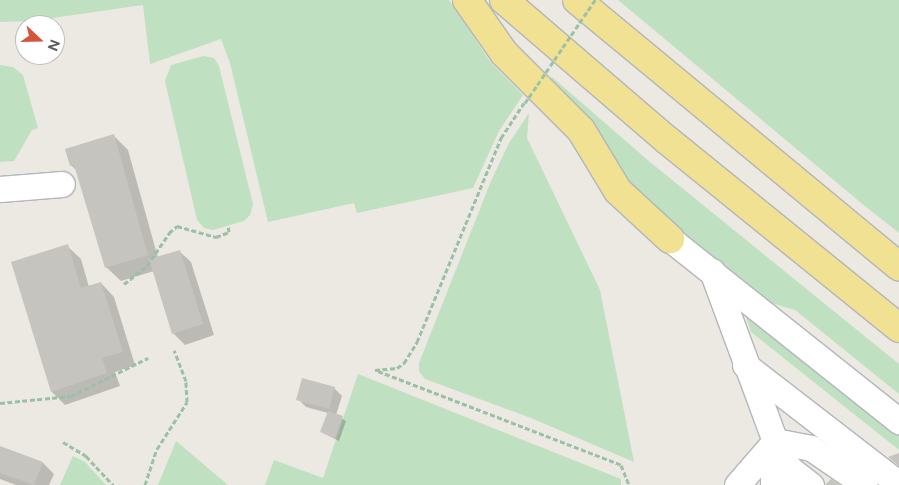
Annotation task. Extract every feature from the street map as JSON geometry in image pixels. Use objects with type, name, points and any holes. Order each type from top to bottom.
[{"type":"highway","points":[[467,0],[504,53],[581,130],[618,191],[670,239]]},
{"type":"highway","points":[[504,0],[674,146],[899,328]]},
{"type":"highway","points":[[577,0],[899,266]]},
{"type":"lane","points":[[0,189],[62,184]]},
{"type":"lane","points":[[670,239],[899,421]]},
{"type":"lane","points":[[712,271],[745,365],[775,441],[789,468],[810,485]]},
{"type":"lane","points":[[745,365],[843,418],[899,463]]},
{"type":"lane","points":[[745,365],[899,484]]},
{"type":"lane","points":[[737,485],[775,441]]},
{"type":"lane","points":[[775,441],[773,482],[777,485]]},
{"type":"lane","points":[[775,441],[783,473],[798,485]]},
{"type":"lane","points":[[775,441],[828,485]]},
{"type":"lane","points":[[775,441],[805,453],[844,485]]},
{"type":"lane","points":[[775,441],[811,448],[865,485]]},
{"type":"path","points":[[595,0],[501,138],[417,342],[404,363],[397,368],[375,370],[621,465],[629,485]]},
{"type":"path","points":[[124,284],[147,266],[169,233],[177,226],[216,237],[229,232],[228,226]]},
{"type":"path","points":[[145,485],[157,449],[187,402],[186,381],[174,350]]},
{"type":"path","points":[[0,403],[71,396],[148,358]]},
{"type":"path","points":[[63,442],[86,456],[113,485]]},
{"type":"green space","points":[[0,0],[449,0],[491,63],[523,95],[499,131],[473,188],[357,213],[354,203],[268,222],[230,63],[221,39],[150,64],[143,5],[65,16],[15,15],[15,22],[0,22]]},
{"type":"green space","points":[[618,0],[899,0],[899,233],[860,202]]},
{"type":"green space","points":[[203,56],[214,58],[219,66],[253,204],[250,215],[244,221],[213,230],[204,228],[197,220],[165,81],[171,65]]},
{"type":"green space","points":[[0,65],[13,67],[23,75],[38,128],[32,130],[14,161],[0,162]]},
{"type":"green space","points":[[552,77],[650,162],[899,364],[899,394],[795,310],[758,299],[659,220],[548,83]]},
{"type":"green space","points":[[529,113],[527,138],[600,290],[634,462],[531,418],[425,379],[419,371],[419,363],[491,181],[509,143]]},
{"type":"green space","points":[[745,314],[899,436],[899,450],[751,332]]},
{"type":"green space","points":[[358,374],[621,479],[621,485],[265,485],[274,460],[323,478]]},
{"type":"green space","points":[[176,441],[228,485],[158,485]]},
{"type":"green space","points":[[73,456],[85,462],[106,485],[60,485]]},
{"type":"building","points":[[114,134],[148,255],[105,268],[74,165],[70,166],[65,149]]},
{"type":"building","points":[[68,244],[81,288],[101,282],[123,352],[102,358],[107,373],[51,392],[11,262]]},
{"type":"building","points":[[180,250],[203,324],[172,334],[149,259]]},
{"type":"building","points":[[302,378],[335,387],[329,409],[296,400]]},
{"type":"building","points":[[328,411],[343,416],[335,438],[320,432]]},
{"type":"building","points":[[0,446],[43,462],[34,485],[0,473]]},
{"type":"building","points":[[899,453],[899,466],[888,457]]},
{"type":"building","points":[[831,479],[840,485],[825,485]]}]
